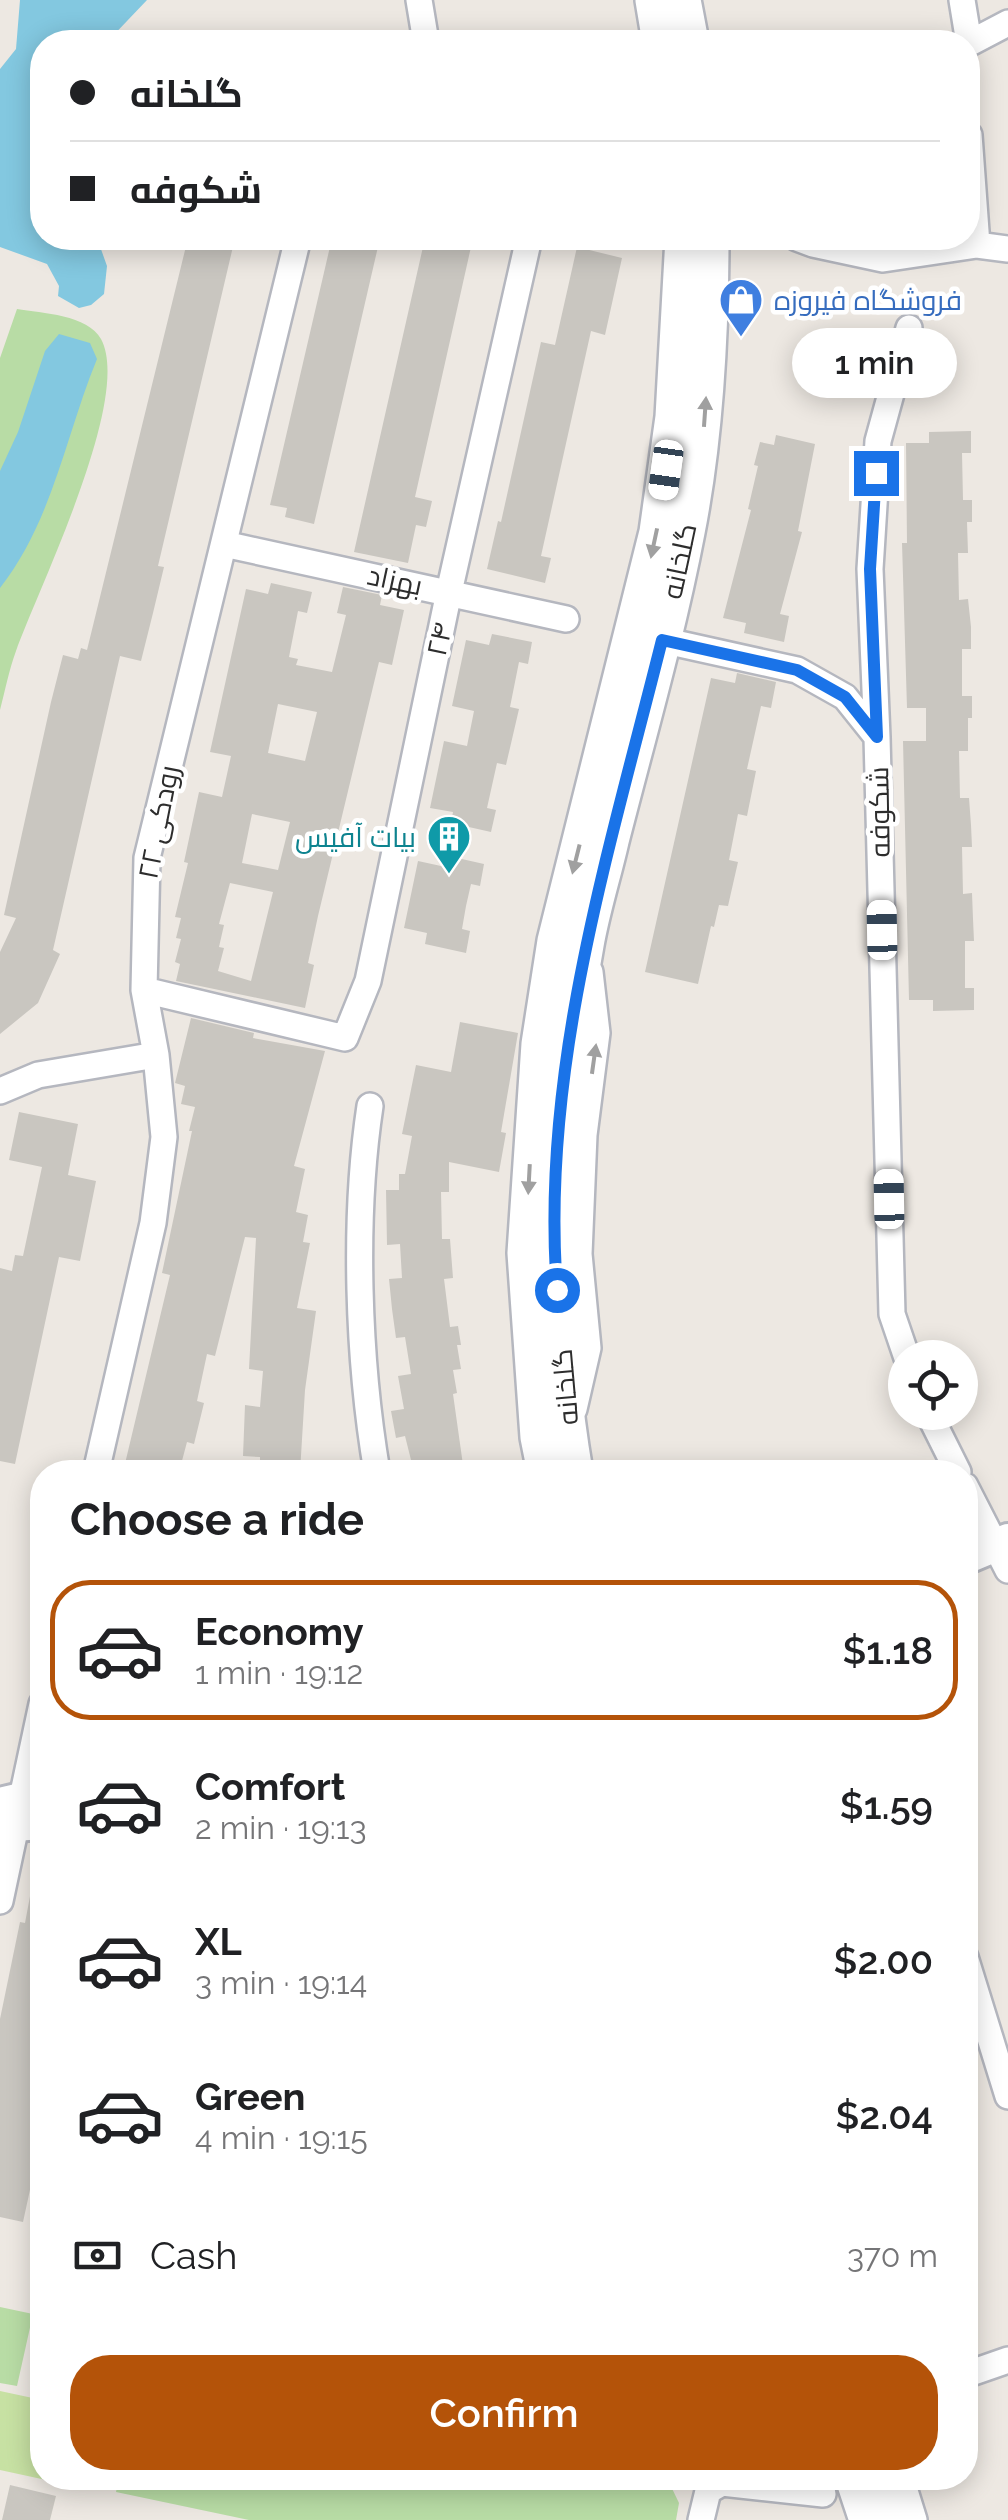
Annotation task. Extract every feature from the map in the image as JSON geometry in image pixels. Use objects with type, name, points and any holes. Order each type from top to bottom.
[{"type":"main road","points":[[653,0],[657,30]]},
{"type":"main road","points":[[683,0],[689,30]]},
{"type":"main road","name":"گلخانه","points":[[573,1460],[554,1254],[558,1145],[587,940],[647,636],[673,417],[682,250]]},
{"type":"main road","name":"گلخانه","points":[[543,1460],[525,1253],[539,1044],[555,941],[647,636],[687,532],[704,426],[711,250]]},
{"type":"main road","points":[[838,2490],[867,2520]]},
{"type":"main road","points":[[883,2490],[892,2520]]},
{"type":"street","points":[[419,0],[424,30]]},
{"type":"street","points":[[638,0],[653,30]]},
{"type":"street","points":[[694,30],[698,0]]},
{"type":"street","points":[[962,0],[966,30]]},
{"type":"street","points":[[980,38],[1008,23]]},
{"type":"street","points":[[980,246],[1008,249]]},
{"type":"street","name":"رودکی ۲۲","points":[[99,1460],[153,1224],[164,1137],[156,1055],[144,990],[147,858],[295,250]]},
{"type":"street","name":"۲۴","points":[[144,990],[345,1038],[368,981],[449,592],[526,250]]},
{"type":"street","points":[[864,250],[883,260],[945,250]]},
{"type":"street","name":"شکوفه","points":[[901,1340],[892,1314],[870,569],[878,441],[908,328]]},
{"type":"street","name":"بهزاد","points":[[224,544],[566,619]]},
{"type":"street","points":[[647,636],[797,670],[845,697],[877,737]]},
{"type":"street","points":[[0,1091],[38,1075],[156,1055]]},
{"type":"street","points":[[370,1106],[362,1162],[362,1292],[369,1424],[375,1460]]},
{"type":"street","points":[[937,1430],[952,1460]]},
{"type":"street","points":[[978,1516],[994,1553]]},
{"type":"street","points":[[0,1901],[30,1763]]},
{"type":"street","points":[[978,1998],[1008,2096]]},
{"type":"street","points":[[978,2370],[1008,2360]]},
{"type":"street","points":[[700,2520],[711,2490]]},
{"type":"street","points":[[831,2490],[832,2520]]},
{"type":"street","points":[[905,2490],[914,2520]]},
{"type":"green space","points":[[17,309],[64,316],[86,325],[101,339],[107,367],[94,447],[16,651],[0,710],[0,358]]},
{"type":"green space","points":[[0,2307],[30,2313],[30,2328],[17,2386],[0,2383]]},
{"type":"green space","points":[[0,2391],[30,2397],[30,2476],[0,2470]]},
{"type":"green space","points":[[673,2490],[679,2503],[676,2520],[249,2520],[116,2492]]},
{"type":"water","points":[[20,0],[147,0],[118,30],[30,30],[30,250],[101,250],[107,266],[104,294],[91,305],[79,308],[58,296],[59,286],[47,264],[0,247],[0,69],[16,49]]},
{"type":"water","points":[[59,334],[90,343],[97,359],[46,506],[0,588],[0,471],[18,432],[45,351]]},
{"type":"building","points":[[185,250],[232,250],[158,566],[164,567],[141,661],[120,656],[53,950],[60,954],[38,1003],[0,1034],[0,952],[16,918],[4,915],[51,702],[63,655],[78,659],[81,648],[87,650]]},
{"type":"building","points":[[329,250],[377,250],[314,524],[285,517],[287,508],[270,505]]},
{"type":"building","points":[[422,250],[470,250],[415,497],[432,501],[426,527],[416,525],[408,563],[354,552]]},
{"type":"building","points":[[576,250],[622,258],[605,335],[591,331],[541,556],[551,558],[545,583],[487,569],[541,342],[555,345]]},
{"type":"building","points":[[971,431],[971,453],[962,453],[963,500],[972,500],[972,522],[967,522],[968,553],[958,553],[959,600],[968,599],[971,627],[971,649],[962,649],[962,696],[972,696],[972,718],[968,718],[968,751],[959,751],[960,798],[969,798],[972,847],[962,847],[963,894],[972,893],[974,941],[965,941],[965,988],[974,988],[974,1010],[933,1011],[933,1000],[909,1000],[903,741],[926,741],[926,708],[907,708],[902,543],[907,543],[906,443],[929,443],[929,432]]},
{"type":"building","points":[[776,435],[815,444],[798,531],[802,532],[780,614],[789,616],[784,642],[744,633],[746,623],[723,618],[751,510],[748,509],[760,442],[774,445]]},
{"type":"building","points":[[271,583],[312,592],[307,613],[298,611],[289,657],[298,659],[296,665],[332,672],[346,615],[337,613],[343,587],[382,595],[380,605],[404,610],[392,665],[379,662],[318,916],[308,963],[314,965],[305,1008],[176,981],[180,964],[175,962],[181,939],[176,938],[181,918],[175,917],[199,792],[222,797],[231,756],[210,752],[246,589],[268,594]],"holes":[[[278,704],[317,712],[305,761],[268,753]],[[252,814],[290,822],[278,870],[242,863]],[[230,883],[273,892],[251,981],[218,971],[224,948],[219,947],[224,925],[219,924]]]},
{"type":"building","points":[[492,634],[532,642],[528,664],[519,662],[510,707],[519,709],[506,765],[497,763],[487,808],[496,810],[491,832],[451,823],[453,812],[430,808],[444,741],[467,746],[474,711],[452,706],[466,640],[489,645]]},
{"type":"building","points":[[737,673],[776,682],[771,708],[761,706],[747,769],[756,771],[747,816],[738,814],[729,860],[738,862],[728,906],[719,905],[698,984],[645,972],[711,678],[735,683]]},
{"type":"building","points":[[444,855],[484,864],[480,886],[471,884],[466,906],[462,929],[470,931],[466,953],[425,944],[427,933],[404,928],[418,861],[441,866]]},
{"type":"building","points":[[191,1018],[254,1033],[253,1038],[325,1051],[294,1166],[305,1169],[296,1212],[308,1215],[303,1242],[310,1243],[297,1308],[316,1311],[301,1460],[243,1456],[245,1405],[260,1407],[263,1371],[249,1369],[256,1238],[245,1237],[215,1356],[207,1354],[197,1401],[204,1403],[194,1444],[187,1442],[182,1460],[126,1460],[170,1275],[162,1273],[192,1131],[195,1107],[181,1104],[185,1086],[175,1083]]},
{"type":"building","points":[[460,1022],[518,1033],[501,1132],[506,1133],[499,1172],[449,1162],[449,1192],[441,1192],[442,1239],[450,1239],[453,1278],[444,1279],[450,1327],[458,1326],[461,1345],[457,1345],[461,1369],[453,1370],[457,1393],[453,1394],[462,1460],[411,1460],[405,1436],[396,1438],[391,1411],[404,1409],[398,1376],[411,1374],[405,1337],[396,1338],[392,1309],[389,1279],[402,1278],[400,1244],[387,1245],[386,1190],[399,1190],[399,1174],[405,1174],[412,1136],[402,1134],[416,1065],[451,1072]]},
{"type":"building","points":[[19,1112],[78,1124],[68,1175],[96,1181],[80,1261],[59,1257],[15,1464],[0,1461],[0,1268],[12,1271],[15,1255],[23,1256],[42,1167],[9,1160]]},
{"type":"building","points":[[30,1896],[30,2190],[23,2222],[0,2217],[0,2019],[20,1922],[25,1923]]},
{"type":"building","points":[[10,2485],[56,2496],[50,2520],[2,2520]]},
{"type":"place","name":"فروشگاه فیروزه","points":[[741,338]]},
{"type":"place","name":"بیات آفیس","points":[[449,875]]},
{"type":"route","points":[[557,1290],[554,1254],[558,1145],[570,1044],[587,940],[662,640],[797,670],[845,697],[877,737],[870,569],[876,473]]}]
